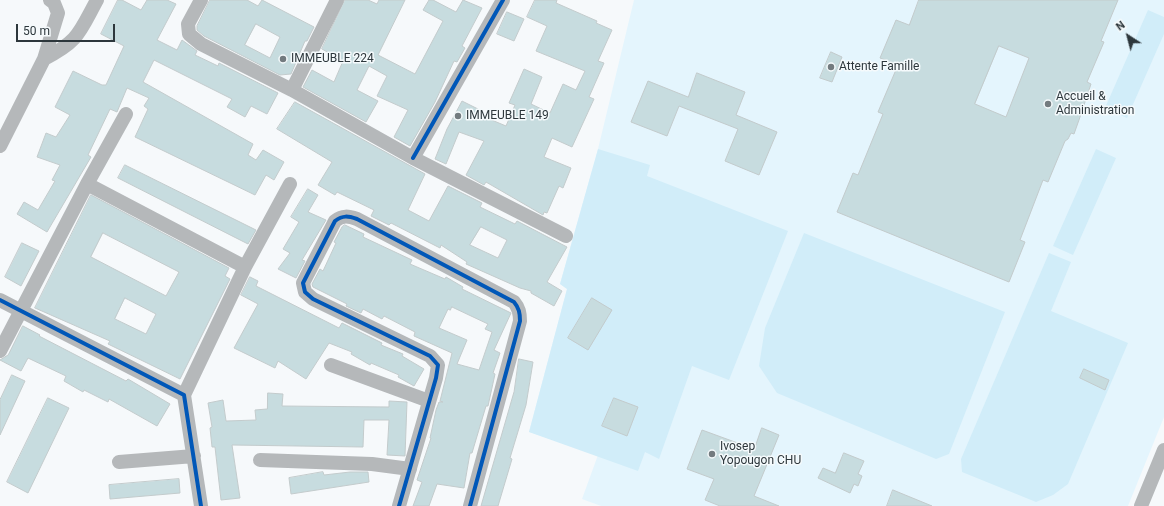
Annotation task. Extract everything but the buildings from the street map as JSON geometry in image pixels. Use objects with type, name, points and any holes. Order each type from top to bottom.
[{"type":"street","points":[[0,146],[44,59],[58,13],[54,3],[50,0]]},
{"type":"street","points":[[44,59],[61,50],[77,38],[97,0]]},
{"type":"street","points":[[201,0],[188,24],[189,34],[192,38],[292,90],[413,158],[566,236]]},
{"type":"street","points":[[292,90],[337,0]]},
{"type":"street","points":[[413,158],[503,0]]},
{"type":"street","points":[[0,351],[86,184],[126,114]]},
{"type":"street","points":[[86,184],[245,268]]},
{"type":"street","points":[[201,506],[184,394],[245,268],[290,184]]},
{"type":"street","points":[[399,506],[438,366],[430,356],[313,299],[303,289],[304,283],[335,221],[341,217],[347,216],[357,219],[514,302],[518,307],[520,321],[470,506]]},
{"type":"street","points":[[0,300],[184,394]]},
{"type":"street","points":[[331,365],[429,401]]},
{"type":"street","points":[[1141,506],[1164,450]]},
{"type":"street","points":[[119,462],[194,456]]},
{"type":"street","points":[[260,460],[372,464],[410,468]]},
{"type":"shaded area","points":[[634,0],[1164,0],[1164,417],[1128,506],[601,506],[582,499],[598,455],[529,432],[567,289],[560,284],[598,149]]},
{"type":"shaded area","points":[[1148,10],[1164,17],[1164,34],[1127,118],[1105,108]]},
{"type":"shaded area","points":[[598,149],[650,165],[647,176],[788,231],[729,380],[692,366],[659,459],[645,452],[638,471],[529,432],[567,289],[560,284]]},
{"type":"shaded area","points":[[1096,149],[1116,158],[1073,255],[1053,246]]},
{"type":"shaded area","points":[[804,233],[1005,312],[949,454],[936,459],[777,393],[759,366],[765,328]]},
{"type":"shaded area","points":[[1049,253],[1071,262],[1051,311],[1128,343],[1068,484],[1053,495],[1036,502],[962,472],[961,459]]},
{"type":"cycle path","points":[[413,158],[503,0]]},
{"type":"cycle path","points":[[399,506],[436,378],[438,365],[430,356],[313,299],[305,292],[303,283],[335,221],[343,217],[357,219],[514,302],[518,309],[520,321],[470,506]]},
{"type":"cycle path","points":[[0,300],[184,395],[201,506]]},
{"type":"place","name":"IMMEUBLE 224","points":[[283,59]]},
{"type":"place","name":"Attente Famille","points":[[831,67]]},
{"type":"place","name":"Accueil & Administration","points":[[1048,104]]},
{"type":"place","name":"IMMEUBLE 149","points":[[458,116]]},
{"type":"place","name":"Ivosep Yopougon CHU","points":[[712,454]]}]
